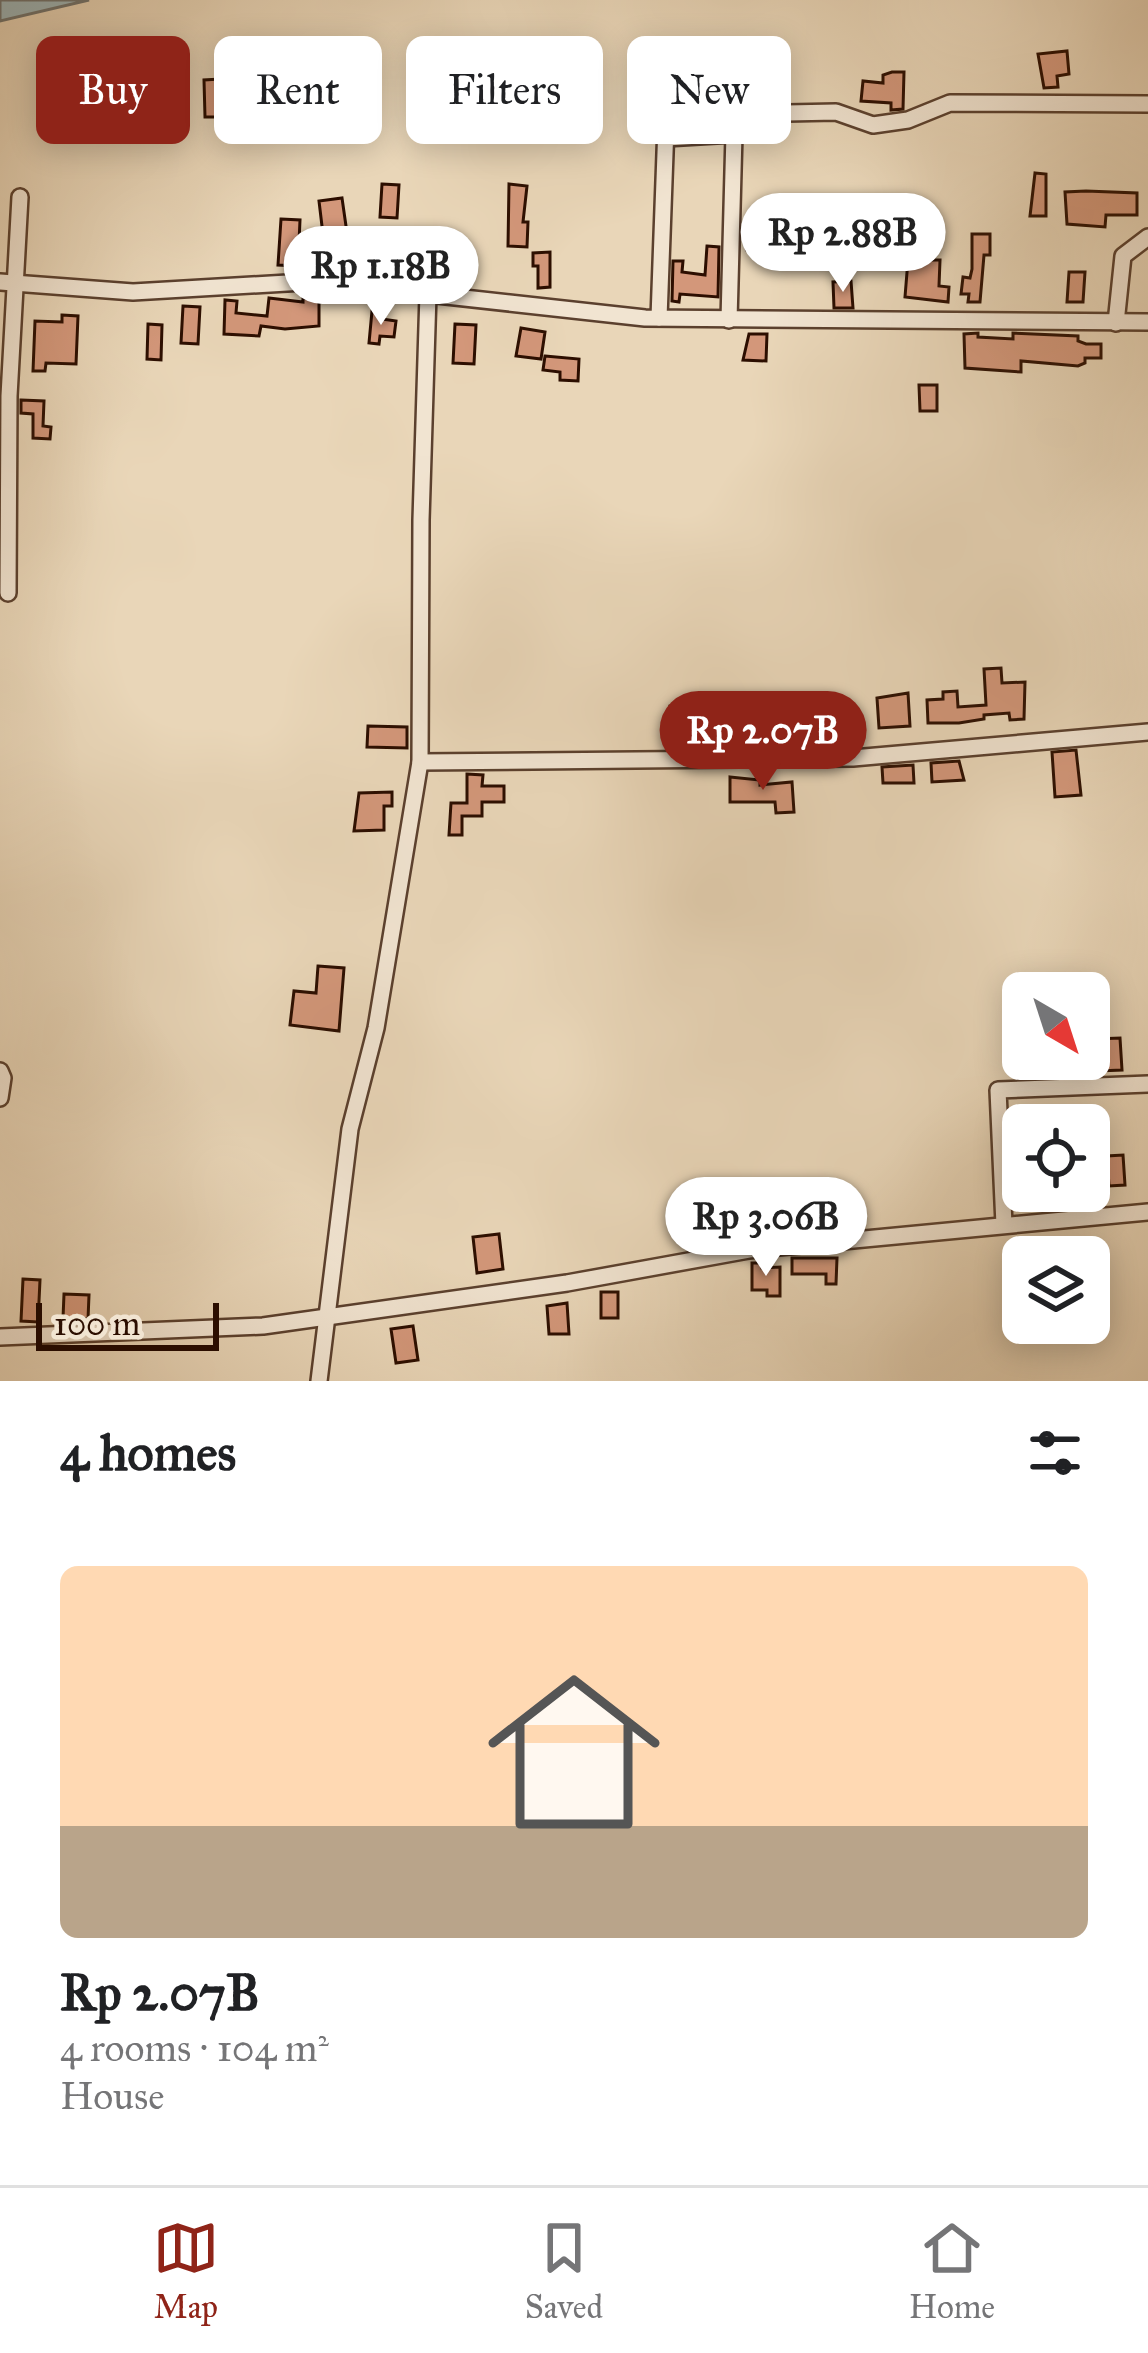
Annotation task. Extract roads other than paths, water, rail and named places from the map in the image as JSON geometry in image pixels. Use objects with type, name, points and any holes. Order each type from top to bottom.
[{"type":"street","points":[[791,113],[836,112],[873,124],[913,118],[950,103],[1148,104]]},
{"type":"street","points":[[658,318],[666,144]]},
{"type":"street","points":[[729,320],[734,144]]},
{"type":"street","points":[[8,593],[8,283],[20,197]]},
{"type":"street","points":[[1116,322],[1123,256],[1148,237]]},
{"type":"street","points":[[8,283],[133,292],[304,282],[658,318],[1148,322]]},
{"type":"street","points":[[319,1381],[350,1129],[376,1028],[420,762],[428,294]]},
{"type":"street","points":[[420,762],[853,758],[1148,732]]},
{"type":"street","points":[[0,1071],[0,1098]]},
{"type":"street","points":[[1004,1225],[996,1095],[1000,1088],[1148,1084]]},
{"type":"street","points":[[0,1336],[225,1329],[567,1283],[749,1250],[1148,1212]]},
{"type":"water","points":[[0,0],[89,0],[0,21]]}]
